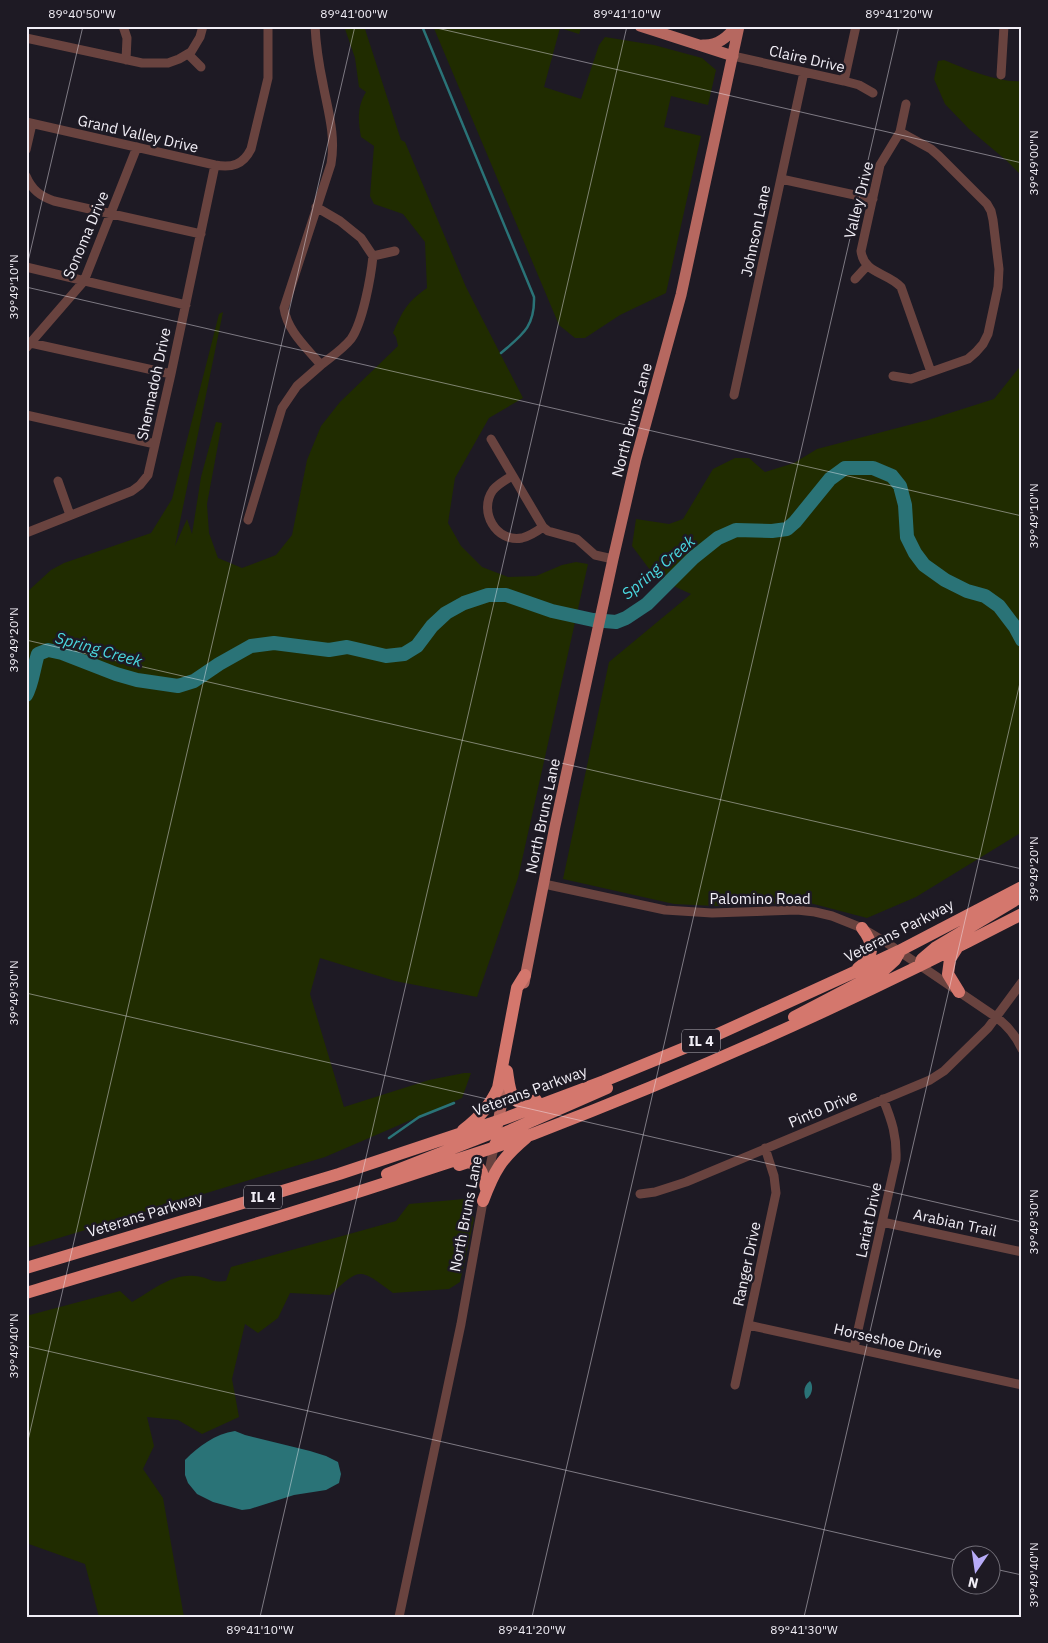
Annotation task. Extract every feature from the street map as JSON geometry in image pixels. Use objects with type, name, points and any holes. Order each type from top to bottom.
[{"type":"highway","name":"Veterans Parkway","points":[[26,1268],[339,1174],[498,1121],[664,1057],[765,1014],[899,951],[1022,887]]},
{"type":"highway","points":[[920,966],[922,959],[934,948],[1022,896]]},
{"type":"highway","name":"IL 4","points":[[26,1293],[358,1192],[531,1134],[719,1059],[821,1014],[1022,914]]},
{"type":"highway","points":[[850,974],[865,963],[870,955],[871,941],[862,928]]},
{"type":"highway","points":[[957,948],[950,959],[948,974],[959,992]]},
{"type":"highway","points":[[719,1059],[766,1031],[884,970],[895,960],[899,951]]},
{"type":"highway","points":[[454,1136],[481,1114],[494,1097],[498,1088],[517,988],[525,975]]},
{"type":"highway","points":[[494,1147],[502,1134],[633,1076],[664,1057]]},
{"type":"highway","points":[[507,1071],[512,1096],[523,1104],[606,1073],[645,1064]]},
{"type":"highway","points":[[304,1209],[356,1186],[480,1138],[490,1132],[498,1121]]},
{"type":"highway","points":[[484,1195],[502,1160],[531,1134]]},
{"type":"highway","points":[[358,1192],[382,1191],[468,1162],[473,1163],[480,1169],[484,1195]]},
{"type":"main road","points":[[640,26],[733,56]]},
{"type":"main road","points":[[699,45],[715,44],[738,26]]},
{"type":"main road","name":"North Bruns Lane","points":[[494,1147],[525,975],[604,599],[636,459],[681,295],[738,26]]},
{"type":"street","points":[[123,26],[127,38],[126,60]]},
{"type":"street","points":[[26,38],[142,63],[168,63],[188,54],[196,46],[203,26]]},
{"type":"street","name":"Grand Valley Drive","points":[[29,123],[215,165],[234,166],[247,156],[251,149],[268,78],[268,26]]},
{"type":"street","points":[[315,26],[316,46],[334,144],[331,164],[284,308],[285,317],[291,330],[321,365]]},
{"type":"street","points":[[844,81],[856,26]]},
{"type":"street","points":[[1001,75],[1004,26]]},
{"type":"street","points":[[188,54],[201,66]]},
{"type":"street","name":"Claire Drive","points":[[733,56],[844,81],[859,85],[873,93]]},
{"type":"street","name":"Johnson Lane","points":[[734,395],[804,72]]},
{"type":"street","name":"Valley Drive","points":[[867,266],[862,260],[861,251],[880,164],[900,132],[906,104]]},
{"type":"street","points":[[26,150],[29,123]]},
{"type":"street","points":[[893,376],[911,379],[968,359],[983,344],[988,334],[1000,278],[993,220],[987,204],[939,156],[900,132]]},
{"type":"street","name":"Sonoma Drive","points":[[28,344],[84,281],[137,148]]},
{"type":"street","name":"Shennadoh Drive","points":[[26,533],[132,491],[148,475],[215,165]]},
{"type":"street","points":[[26,176],[34,190],[43,197],[54,201],[201,234]]},
{"type":"street","points":[[781,179],[872,199]]},
{"type":"street","points":[[248,520],[282,408],[297,386],[350,339],[356,330],[371,274],[373,256],[361,238],[340,221],[316,207]]},
{"type":"street","points":[[373,256],[395,251]]},
{"type":"street","points":[[854,279],[867,266],[894,280],[901,287],[931,372]]},
{"type":"street","points":[[26,267],[186,305]]},
{"type":"street","points":[[28,344],[171,374]]},
{"type":"street","points":[[26,415],[155,444]]},
{"type":"street","points":[[492,439],[543,527],[548,531],[577,539],[595,555],[613,559]]},
{"type":"street","points":[[512,476],[494,489],[490,496],[487,511],[492,526],[505,536],[513,538],[534,534],[543,527]]},
{"type":"street","points":[[58,481],[70,515]]},
{"type":"street","name":"Palomino Road","points":[[544,884],[665,910],[712,913],[779,910],[815,912],[848,921],[899,951],[996,1017],[1013,1034],[1022,1049]]},
{"type":"street","points":[[996,1017],[1022,982]]},
{"type":"street","name":"Pinto Drive","points":[[640,1194],[668,1189],[930,1080],[944,1071],[988,1028],[996,1017]]},
{"type":"street","name":"Lariat Drive","points":[[854,1348],[896,1160],[894,1126],[883,1099]]},
{"type":"street","name":"North Bruns Lane","points":[[399,1617],[459,1332],[494,1147]]},
{"type":"street","name":"Ranger Drive","points":[[735,1385],[776,1193],[774,1176],[765,1148]]},
{"type":"street","name":"Arabian Trail","points":[[882,1222],[1022,1252]]},
{"type":"street","name":"Horseshoe Drive","points":[[748,1325],[1022,1385]]},
{"type":"green space","points":[[344,26],[364,26],[401,140],[405,142],[466,287],[523,398],[489,418],[455,478],[448,523],[461,546],[482,567],[508,577],[536,576],[562,565],[576,562],[588,564],[518,878],[477,997],[395,981],[320,958],[310,994],[344,1107],[429,1080],[471,1073],[462,1098],[325,1157],[26,1248],[26,593],[51,570],[64,563],[151,533],[172,499],[219,314],[223,312],[175,546],[187,519],[192,534],[201,477],[216,422],[222,423],[207,504],[209,533],[218,558],[242,568],[276,555],[292,535],[307,460],[321,426],[340,402],[398,346],[393,333],[400,318],[410,302],[427,288],[425,242],[403,214],[374,204],[370,196],[374,146],[361,137],[359,120],[361,103],[366,92],[359,87],[355,58]]},
{"type":"green space","points":[[433,26],[582,26],[579,34],[560,28],[544,87],[581,99],[599,45],[605,37],[654,45],[702,58],[716,70],[708,105],[671,96],[664,127],[701,136],[666,293],[620,315],[585,338],[575,338],[559,325]]},
{"type":"green space","points":[[944,60],[993,78],[1022,81],[1022,176],[969,129],[945,104],[934,79],[938,61]]},
{"type":"green space","points":[[1022,364],[1022,832],[916,897],[867,918],[806,902],[715,906],[674,904],[563,879],[609,662],[691,594],[656,578],[632,546],[636,519],[669,524],[683,519],[713,469],[735,458],[749,458],[765,472],[794,463],[817,449],[928,420],[994,399]]},
{"type":"green space","points":[[464,1199],[474,1219],[460,1282],[449,1289],[393,1293],[373,1279],[360,1274],[348,1279],[330,1295],[290,1293],[278,1318],[258,1333],[245,1324],[232,1379],[239,1417],[202,1434],[178,1420],[147,1417],[154,1446],[143,1469],[163,1498],[184,1617],[99,1617],[85,1564],[26,1543],[26,1316],[120,1291],[132,1302],[178,1277],[195,1276],[212,1281],[226,1281],[231,1267],[396,1221],[409,1204]]},
{"type":"water","points":[[810,1381],[812,1391],[806,1399],[805,1389]]},
{"type":"water","points":[[235,1431],[310,1451],[338,1462],[341,1474],[339,1483],[326,1490],[294,1495],[242,1510],[213,1502],[197,1494],[188,1483],[185,1475],[185,1460],[208,1441]]},
{"type":"waterway","points":[[422,26],[534,297],[532,316],[526,330],[501,353]]},
{"type":"waterway","name":"Spring Creek","points":[[26,695],[38,654],[48,650],[62,653],[137,680],[178,686],[194,681],[251,646],[274,643],[329,650],[347,647],[386,656],[404,654],[417,646],[432,626],[446,613],[464,603],[488,595],[506,595],[552,611],[593,620],[616,622],[626,618],[647,604],[693,558],[718,538],[736,530],[772,531],[787,529],[795,522],[830,479],[845,468],[873,468],[892,476],[900,486],[905,505],[907,537],[924,565],[945,580],[967,591],[985,596],[999,606],[1022,640]]},
{"type":"waterway","points":[[389,1138],[419,1117],[454,1103]]}]
